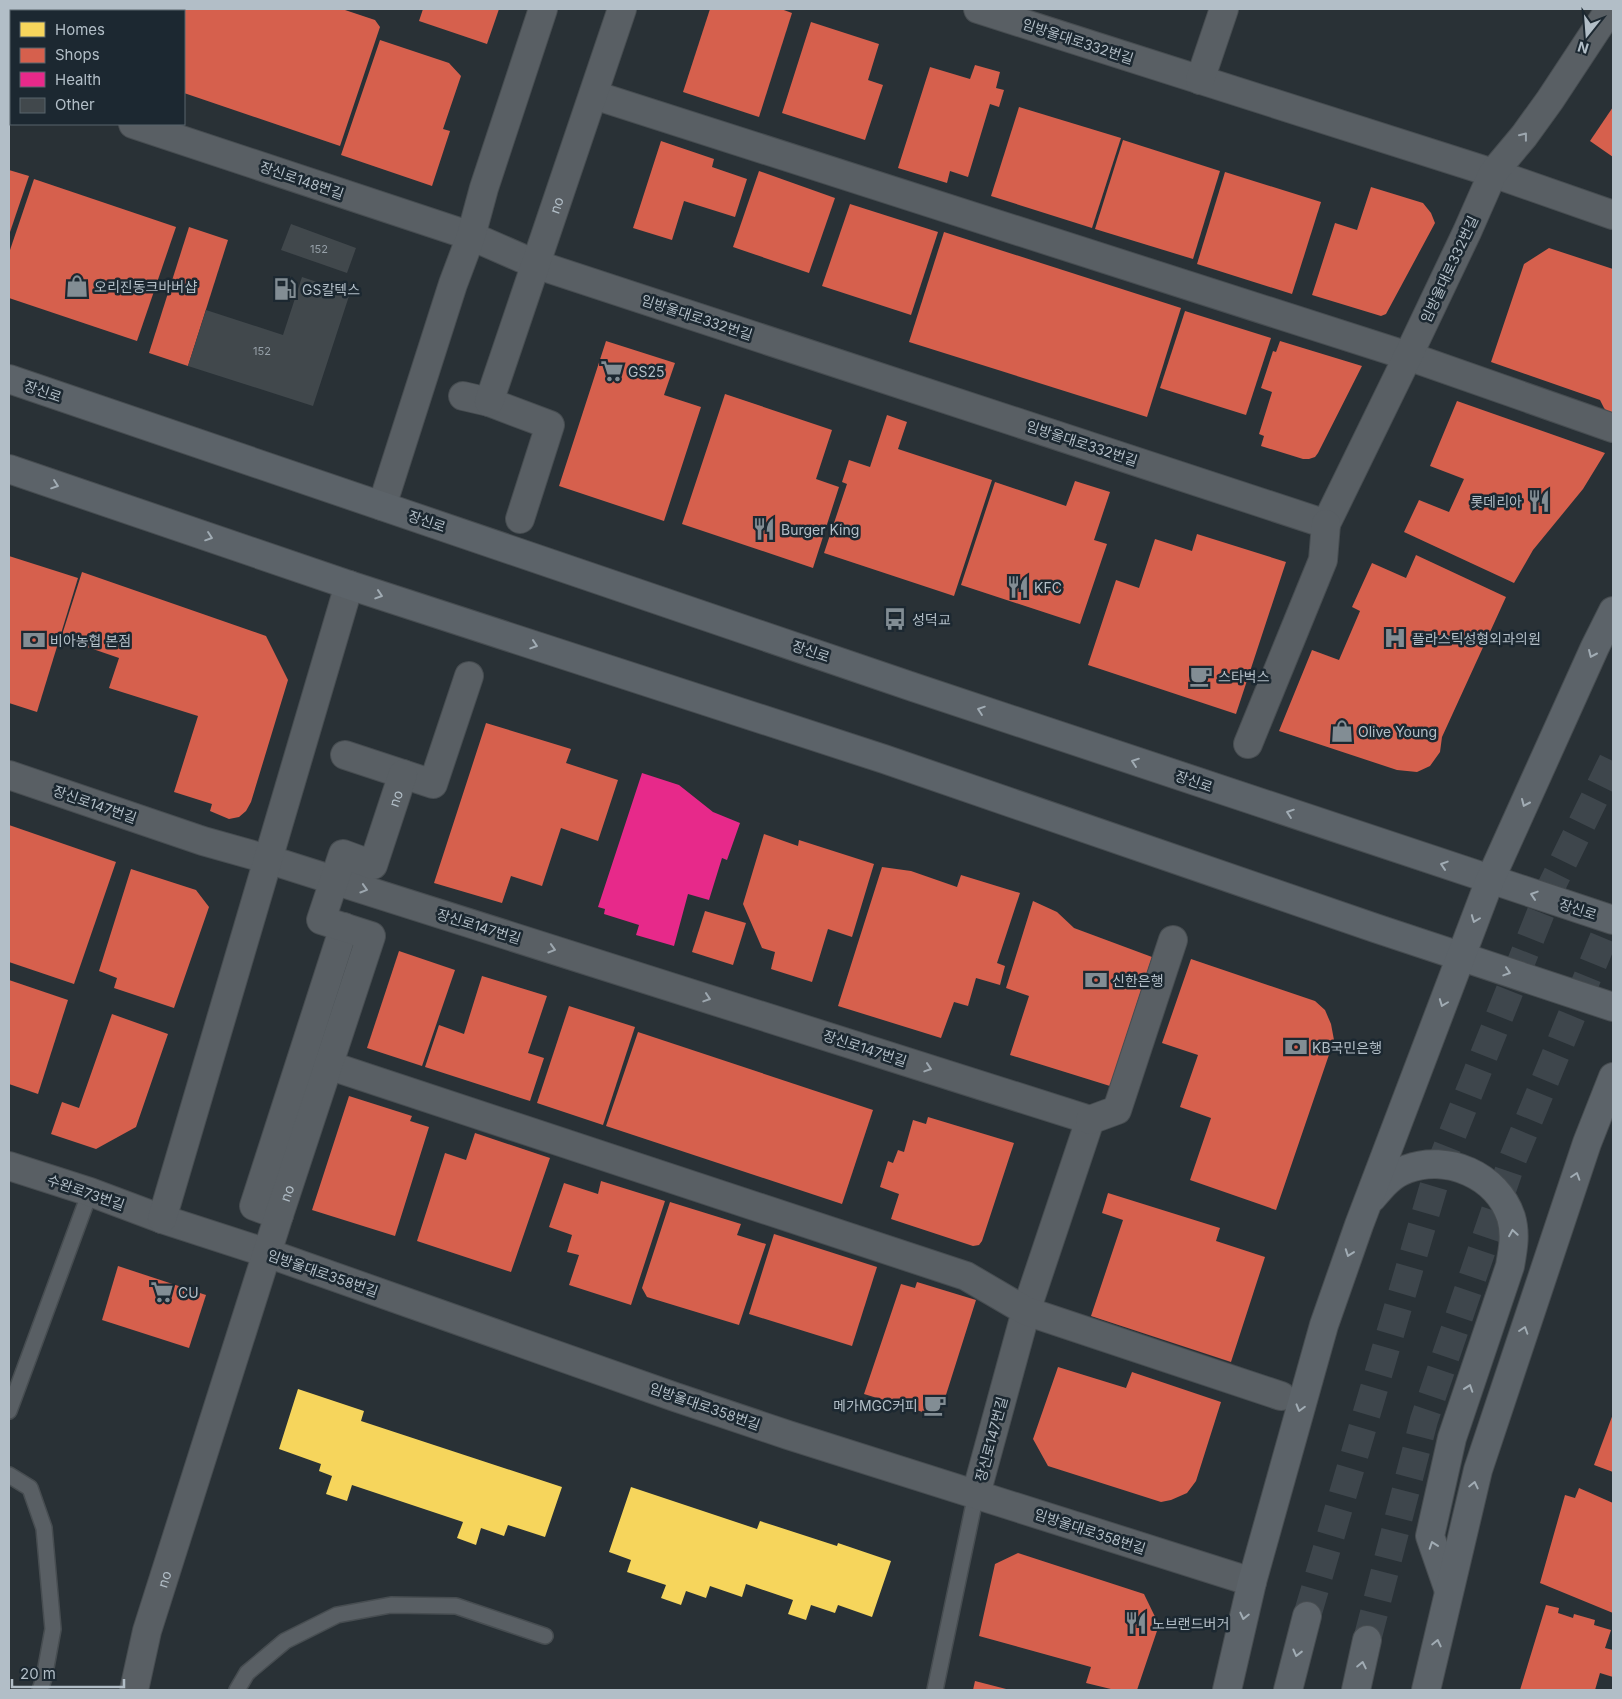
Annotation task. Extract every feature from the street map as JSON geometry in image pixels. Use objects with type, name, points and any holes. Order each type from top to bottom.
[{"type":"main road","name":"장신로","points":[[9,379],[913,687],[1613,920]]},
{"type":"main road","points":[[9,469],[349,585],[884,759],[1460,957],[1613,1007]]},
{"type":"main road","points":[[1227,1690],[1252,1582],[1324,1325],[1359,1225],[1490,880],[1613,611]]},
{"type":"main road","points":[[1426,1690],[1478,1470],[1587,1143],[1613,1076]]},
{"type":"main road","points":[[1359,1225],[1369,1202],[1385,1182],[1406,1169],[1431,1163],[1456,1166],[1480,1176],[1498,1194],[1510,1216],[1514,1242],[1510,1266],[1452,1438],[1430,1536],[1449,1591]]},
{"type":"main road","points":[[1288,1690],[1306,1616]]},
{"type":"main road","points":[[1356,1690],[1367,1640]]},
{"type":"street","points":[[382,506],[543,9]]},
{"type":"street","name":"no","points":[[489,402],[622,9]]},
{"type":"street","name":"임방울대로332번길","points":[[978,9],[1493,173],[1613,215]]},
{"type":"street","points":[[1200,80],[1224,9]]},
{"type":"street","points":[[1493,173],[1524,136],[1550,100],[1610,9]]},
{"type":"street","points":[[594,95],[1408,356],[1613,428]]},
{"type":"street","name":"장신로148번길","points":[[136,125],[471,236]]},
{"type":"street","name":"임방울대로332번길","points":[[471,236],[535,264],[1326,524],[1467,232],[1493,173]]},
{"type":"street","points":[[463,396],[489,402],[550,425],[516,513]]},
{"type":"street","points":[[1248,744],[1322,560],[1326,524]]},
{"type":"street","points":[[162,1219],[349,585]]},
{"type":"street","name":"no","points":[[345,755],[433,784],[447,710],[468,676]]},
{"type":"street","name":"no","points":[[134,1690],[147,1631],[279,1215],[371,936],[322,920],[343,854],[373,865],[403,774]]},
{"type":"street","name":"장신로147번길","points":[[9,775],[203,841],[335,880],[1090,1120],[1026,1311],[976,1494]]},
{"type":"street","points":[[279,1215],[254,1206],[344,927]]},
{"type":"street","points":[[1090,1120],[1118,1110],[1173,940]]},
{"type":"street","points":[[328,1065],[966,1276],[1026,1311],[1281,1396]]},
{"type":"street","name":"수완로73번길","points":[[9,1166],[90,1192],[162,1219]]},
{"type":"street","name":"임방울대로358번길","points":[[162,1219],[267,1253],[694,1403],[1252,1582]]},
{"type":"lane","points":[[9,1411],[90,1192]]},
{"type":"lane","points":[[9,1475],[30,1488],[44,1528],[53,1629],[40,1690]]},
{"type":"lane","points":[[934,1690],[976,1494]]},
{"type":"lane","points":[[237,1690],[247,1673],[285,1641],[337,1615],[391,1604],[456,1606],[545,1636]]},
{"type":"building: Homes","points":[[298,1389],[364,1411],[361,1421],[562,1487],[545,1537],[508,1525],[504,1536],[481,1528],[476,1545],[457,1538],[463,1522],[352,1485],[347,1501],[326,1494],[332,1476],[319,1471],[321,1464],[279,1449]]},
{"type":"building: Homes","points":[[631,1487],[757,1529],[760,1521],[837,1546],[838,1543],[891,1561],[872,1617],[838,1605],[835,1613],[811,1605],[806,1620],[788,1614],[793,1600],[746,1584],[742,1597],[710,1586],[706,1598],[686,1591],[681,1605],[661,1598],[666,1585],[627,1572],[631,1560],[609,1552]]},
{"type":"building: Shops","points":[[9,9],[58,9],[10,10],[9,30]]},
{"type":"building: Shops","points":[[66,9],[168,9],[168,10]]},
{"type":"building: Shops","points":[[342,9],[375,20],[380,27],[340,146],[185,93],[185,10],[176,10]]},
{"type":"building: Shops","points":[[423,9],[499,9],[487,44],[419,21]]},
{"type":"building: Shops","points":[[710,9],[781,9],[792,13],[759,117],[683,92]]},
{"type":"building: Shops","points":[[811,22],[879,44],[868,80],[883,85],[865,140],[782,113]]},
{"type":"building: Shops","points":[[380,40],[449,63],[461,76],[443,129],[450,131],[432,186],[341,155]]},
{"type":"building: Shops","points":[[975,65],[1000,72],[996,88],[1004,90],[999,107],[990,104],[968,177],[950,171],[947,183],[898,168],[930,67],[970,79]]},
{"type":"building: Shops","points":[[1019,107],[1121,138],[1092,228],[991,196]]},
{"type":"building: Shops","points":[[1613,107],[1613,157],[1590,141]]},
{"type":"building: Shops","points":[[1123,140],[1220,171],[1193,259],[1095,229]]},
{"type":"building: Shops","points":[[661,141],[714,159],[712,167],[747,179],[735,217],[684,201],[672,240],[633,228]]},
{"type":"building: Shops","points":[[9,170],[29,176],[9,235]]},
{"type":"building: Shops","points":[[759,171],[835,198],[809,273],[733,247]]},
{"type":"building: Shops","points":[[1225,172],[1321,202],[1292,294],[1197,264]]},
{"type":"building: Shops","points":[[34,179],[176,227],[137,341],[9,298],[9,253]]},
{"type":"building: Shops","points":[[1371,187],[1423,203],[1431,213],[1435,223],[1386,314],[1381,316],[1312,295],[1335,223],[1357,230]]},
{"type":"building: Shops","points":[[850,204],[938,232],[911,315],[822,286]]},
{"type":"building: Shops","points":[[189,227],[228,240],[188,366],[149,353]]},
{"type":"building: Shops","points":[[944,232],[1181,308],[1147,417],[909,342]]},
{"type":"building: Shops","points":[[1549,248],[1613,269],[1613,415],[1610,415],[1600,400],[1491,362],[1524,264]]},
{"type":"building: Shops","points":[[1185,311],[1271,338],[1246,415],[1160,388]]},
{"type":"building: Shops","points":[[606,341],[675,363],[664,395],[701,407],[664,521],[559,486]]},
{"type":"building: Shops","points":[[1280,341],[1362,366],[1318,453],[1315,457],[1309,459],[1303,459],[1261,446],[1264,436],[1259,434],[1272,392],[1261,388],[1273,351],[1276,352]]},
{"type":"building: Shops","points":[[725,394],[832,430],[816,479],[839,487],[813,568],[682,524]]},
{"type":"building: Shops","points":[[1457,401],[1605,453],[1583,489],[1533,550],[1514,583],[1404,532],[1419,500],[1449,512],[1464,479],[1430,466]]},
{"type":"building: Shops","points":[[887,415],[907,422],[898,449],[992,480],[954,596],[824,553],[847,484],[842,482],[849,460],[870,467]]},
{"type":"building: Shops","points":[[1075,481],[1110,492],[1094,540],[1107,544],[1080,624],[961,585],[995,482],[1066,506]]},
{"type":"building: Shops","points":[[1197,534],[1286,562],[1236,714],[1088,665],[1116,580],[1139,588],[1155,539],[1192,551]]},
{"type":"building: Shops","points":[[1416,555],[1506,597],[1442,737],[1440,752],[1430,766],[1417,772],[1397,770],[1279,731],[1312,650],[1339,660],[1360,611],[1352,607],[1372,563],[1406,578]]},
{"type":"building: Shops","name":"비아농협 본점","points":[[9,556],[78,578],[37,712],[9,703]]},
{"type":"building: Shops","points":[[82,572],[266,636],[288,680],[251,802],[246,811],[239,817],[229,819],[210,811],[212,804],[174,792],[198,716],[109,688],[119,658],[61,638]]},
{"type":"building: Shops","points":[[486,723],[571,749],[566,763],[618,780],[598,841],[561,828],[542,886],[511,876],[502,903],[434,883]]},
{"type":"building: Shops","points":[[9,825],[116,862],[74,984],[9,962]]},
{"type":"building: Shops","points":[[764,834],[798,846],[799,840],[874,864],[852,937],[828,929],[812,982],[771,969],[775,952],[762,948],[743,904]]},
{"type":"building: Shops","points":[[882,867],[911,871],[957,887],[961,875],[1020,893],[997,963],[1005,966],[1000,985],[976,978],[968,1006],[954,1002],[941,1038],[838,1006]]},
{"type":"building: Shops","points":[[131,869],[196,890],[209,907],[174,1008],[114,988],[117,978],[99,971]]},
{"type":"building: Shops","points":[[1033,901],[1057,912],[1074,928],[1152,957],[1110,1086],[1010,1055],[1029,996],[1006,988]]},
{"type":"building: Shops","points":[[705,911],[746,923],[733,965],[692,952]]},
{"type":"building: Shops","points":[[399,951],[455,970],[422,1066],[367,1048]]},
{"type":"building: Shops","points":[[1191,959],[1315,1001],[1325,1010],[1331,1024],[1334,1040],[1276,1210],[1190,1180],[1211,1118],[1180,1107],[1198,1055],[1162,1043]]},
{"type":"building: Shops","points":[[482,976],[547,996],[528,1053],[544,1058],[530,1101],[425,1067],[439,1025],[464,1034]]},
{"type":"building: Shops","points":[[9,980],[68,1000],[38,1094],[9,1084]]},
{"type":"building: Shops","points":[[569,1006],[635,1027],[603,1125],[537,1103]]},
{"type":"building: Shops","points":[[112,1014],[168,1034],[136,1127],[96,1149],[51,1134],[62,1102],[79,1108]]},
{"type":"building: Shops","points":[[638,1032],[873,1110],[842,1204],[606,1126]]},
{"type":"building: Shops","points":[[349,1096],[412,1116],[410,1121],[429,1127],[395,1236],[312,1210]]},
{"type":"building: Shops","points":[[928,1117],[1014,1143],[982,1241],[979,1245],[973,1246],[891,1219],[899,1194],[880,1187],[888,1161],[893,1163],[898,1150],[904,1152],[913,1120],[926,1124]]},
{"type":"building: Shops","points":[[475,1133],[550,1158],[511,1272],[417,1241],[445,1153],[466,1160]]},
{"type":"building: Shops","points":[[601,1181],[665,1201],[631,1305],[569,1285],[579,1255],[567,1252],[572,1235],[549,1227],[564,1183],[598,1194]]},
{"type":"building: Shops","points":[[1108,1193],[1220,1228],[1216,1241],[1265,1257],[1231,1362],[1091,1316],[1123,1220],[1102,1213]]},
{"type":"building: Shops","points":[[670,1202],[741,1224],[737,1235],[766,1244],[739,1325],[647,1297],[642,1288]]},
{"type":"building: Shops","points":[[774,1234],[877,1267],[852,1346],[749,1314]]},
{"type":"building: Shops","points":[[118,1266],[206,1295],[189,1348],[102,1320]]},
{"type":"building: Shops","points":[[917,1282],[976,1300],[939,1417],[864,1394],[901,1284],[915,1288]]},
{"type":"building: Shops","points":[[1058,1367],[1126,1388],[1132,1372],[1221,1402],[1196,1481],[1187,1493],[1161,1502],[1048,1466],[1033,1439]]},
{"type":"building: Shops","points":[[1613,1414],[1613,1472],[1594,1465]]},
{"type":"building: Shops","points":[[1579,1488],[1613,1503],[1613,1613],[1540,1583],[1565,1495],[1575,1498]]},
{"type":"building: Shops","points":[[1018,1553],[1144,1594],[1159,1625],[1137,1690],[1115,1690],[1086,1683],[1091,1667],[979,1636],[995,1564]]},
{"type":"building: Shops","points":[[1546,1605],[1559,1608],[1558,1613],[1573,1618],[1574,1614],[1595,1620],[1594,1625],[1611,1630],[1605,1648],[1613,1650],[1613,1677],[1600,1673],[1595,1690],[1520,1690]]},
{"type":"building: Shops","points":[[975,1681],[1010,1690],[973,1690]]},
{"type":"building: Health","points":[[642,773],[679,785],[713,812],[740,823],[727,860],[722,858],[709,900],[688,894],[674,946],[636,935],[639,925],[604,914],[605,909],[598,907]]},
{"type":"building: Other","points":[[291,224],[356,248],[347,273],[281,250]]},
{"type":"building: Other","points":[[302,277],[350,293],[313,406],[188,366],[206,310],[283,335]]},
{"type":"tunnel","points":[[1307,1616],[1439,1168],[1551,887],[1613,760]]},
{"type":"tunnel","points":[[1367,1640],[1424,1420],[1512,1161],[1613,915]]},
{"type":"place","name":"오리진동크바버샵","points":[[77,286]]},
{"type":"place","name":"GS칼텍스","points":[[285,289]]},
{"type":"place","name":"GS25","points":[[612,371]]},
{"type":"place","name":"롯데리아","points":[[1539,501]]},
{"type":"place","name":"Burger King","points":[[764,529]]},
{"type":"place","name":"KFC","points":[[1018,587]]},
{"type":"place","name":"성덕교","points":[[895,619]]},
{"type":"place","name":"플라스틱성형외과의원","points":[[1395,638]]},
{"type":"place","name":"비아농협 본점","points":[[34,640]]},
{"type":"place","name":"스타벅스","points":[[1201,676]]},
{"type":"place","name":"Olive Young","points":[[1342,731]]},
{"type":"place","name":"신한은행","points":[[1096,980]]},
{"type":"place","name":"KB국민은행","points":[[1296,1047]]},
{"type":"place","name":"CU","points":[[162,1292]]},
{"type":"place","name":"메가MGC커피","points":[[935,1405]]},
{"type":"place","name":"노브랜드버거","points":[[1136,1623]]}]
